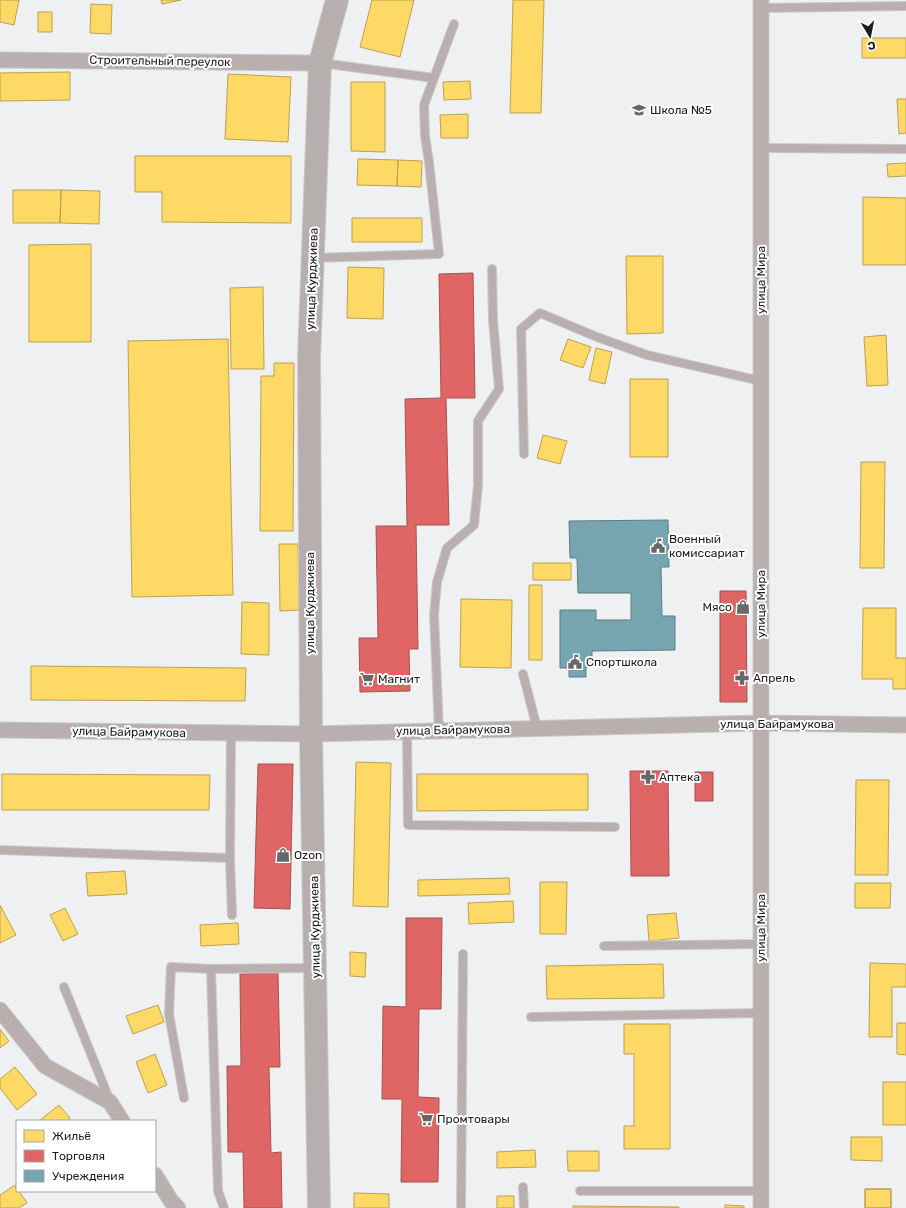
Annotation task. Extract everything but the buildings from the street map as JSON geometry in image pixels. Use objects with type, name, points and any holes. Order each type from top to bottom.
[{"type":"street","name":"улица Курджиева","points":[[319,1208],[311,734],[309,358],[320,63],[337,0]]},
{"type":"street","name":"улица Мира","points":[[761,4],[761,1208]]},
{"type":"street","name":"Строительный переулок","points":[[0,60],[320,63]]},
{"type":"street","name":"улица Байрамукова","points":[[0,730],[311,734],[761,723],[906,725]]},
{"type":"street","points":[[0,1010],[45,1066],[110,1102],[121,1120]]},
{"type":"street","points":[[156,1176],[171,1201],[178,1208]]},
{"type":"lane","points":[[761,4],[906,6]]},
{"type":"lane","points":[[313,258],[439,254],[425,136],[424,105],[454,24]]},
{"type":"lane","points":[[320,63],[434,78]]},
{"type":"lane","points":[[762,148],[906,148]]},
{"type":"lane","points":[[439,731],[434,615],[437,582],[447,548],[474,525],[478,485],[478,421],[499,389],[493,320],[492,269]]},
{"type":"lane","points":[[524,454],[521,329],[540,313],[596,337],[647,355],[761,381]]},
{"type":"lane","points":[[523,674],[537,728]]},
{"type":"lane","points":[[407,731],[408,825],[615,827]]},
{"type":"lane","points":[[231,733],[230,858],[232,915]]},
{"type":"lane","points":[[0,850],[230,858]]},
{"type":"lane","points":[[604,946],[761,944]]},
{"type":"lane","points":[[461,1208],[463,954]]},
{"type":"lane","points":[[184,1098],[169,1014],[171,967],[315,968]]},
{"type":"lane","points":[[211,968],[218,1191],[224,1208]]},
{"type":"lane","points":[[64,987],[110,1102]]},
{"type":"lane","points":[[531,1017],[761,1013]]},
{"type":"lane","points":[[523,1187],[524,1208]]},
{"type":"lane","points":[[580,1191],[761,1191]]},
{"type":"place","name":"Школа №5","points":[[639,110]]},
{"type":"place","name":"Военный комиссариат","points":[[658,546]]},
{"type":"place","name":"Мясо","points":[[743,607]]},
{"type":"place","name":"Спортшкола","points":[[575,662]]},
{"type":"place","name":"Апрель","points":[[742,678]]},
{"type":"place","name":"Магнит","points":[[367,679]]},
{"type":"place","name":"Аптека","points":[[648,777]]},
{"type":"place","name":"Ozon","points":[[283,855]]},
{"type":"place","name":"Промтовары","points":[[426,1119]]}]
